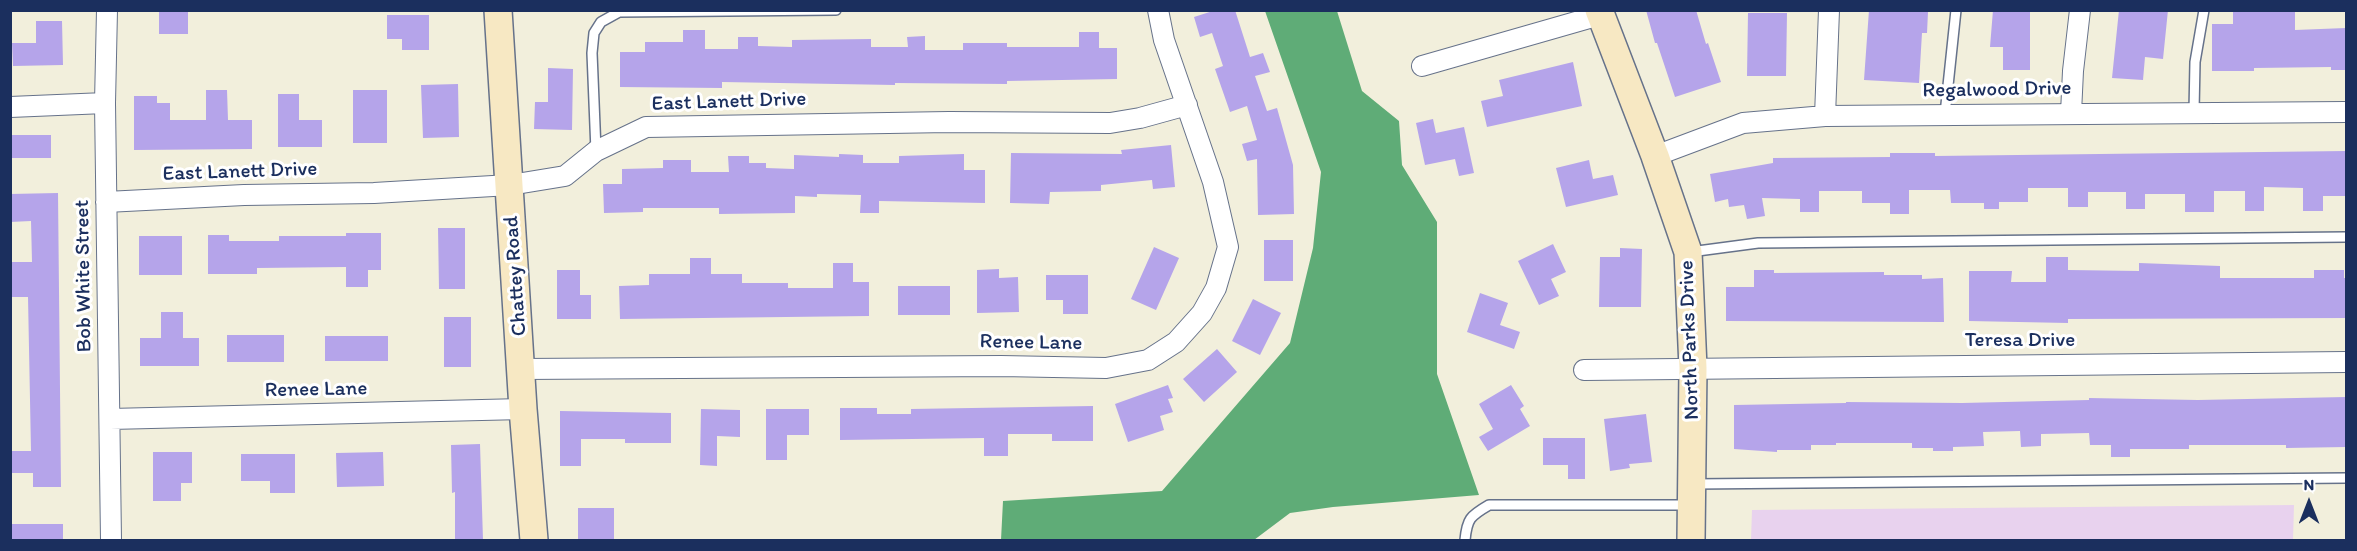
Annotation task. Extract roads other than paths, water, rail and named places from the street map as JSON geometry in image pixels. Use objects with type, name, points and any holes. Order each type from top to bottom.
[{"type":"street","name":"Bob White Street","points":[[107,10],[105,103],[111,540]]},
{"type":"street","name":"Chattey Road","points":[[498,10],[523,409],[534,540]]},
{"type":"street","name":"Renee Lane","points":[[522,369],[1001,366],[1106,368],[1148,360],[1176,342],[1202,313],[1216,288],[1228,247],[1213,182],[1164,40],[1158,10]]},
{"type":"street","points":[[1825,116],[1829,10]]},
{"type":"street","points":[[2072,113],[2073,70],[2080,10]]},
{"type":"street","points":[[1422,66],[1599,13]]},
{"type":"street","name":"North Parks Drive","points":[[1599,13],[1655,156],[1688,252],[1694,368],[1691,540]]},
{"type":"street","points":[[10,107],[105,103]]},
{"type":"street","name":"East Lanett Drive","points":[[106,202],[244,195],[374,193],[510,185],[565,176],[596,151],[646,127],[949,122],[1110,123],[1140,118],[1186,105]]},
{"type":"street","name":"Regalwood Drive","points":[[1655,156],[1743,123],[1825,116],[2194,111],[2346,112]]},
{"type":"street","name":"Teresa Drive","points":[[1584,370],[2346,362]]},
{"type":"street","name":"Renee Lane","points":[[110,419],[523,409]]},
{"type":"lane","points":[[596,151],[592,52],[594,33],[601,22],[619,12],[836,10]]},
{"type":"lane","points":[[1945,114],[1956,10]]},
{"type":"lane","points":[[2194,111],[2195,62],[2204,10]]},
{"type":"lane","points":[[1688,252],[1758,243],[2346,237]]},
{"type":"lane","points":[[1465,540],[1467,523],[1473,514],[1489,505],[1692,494],[2346,477]]}]
